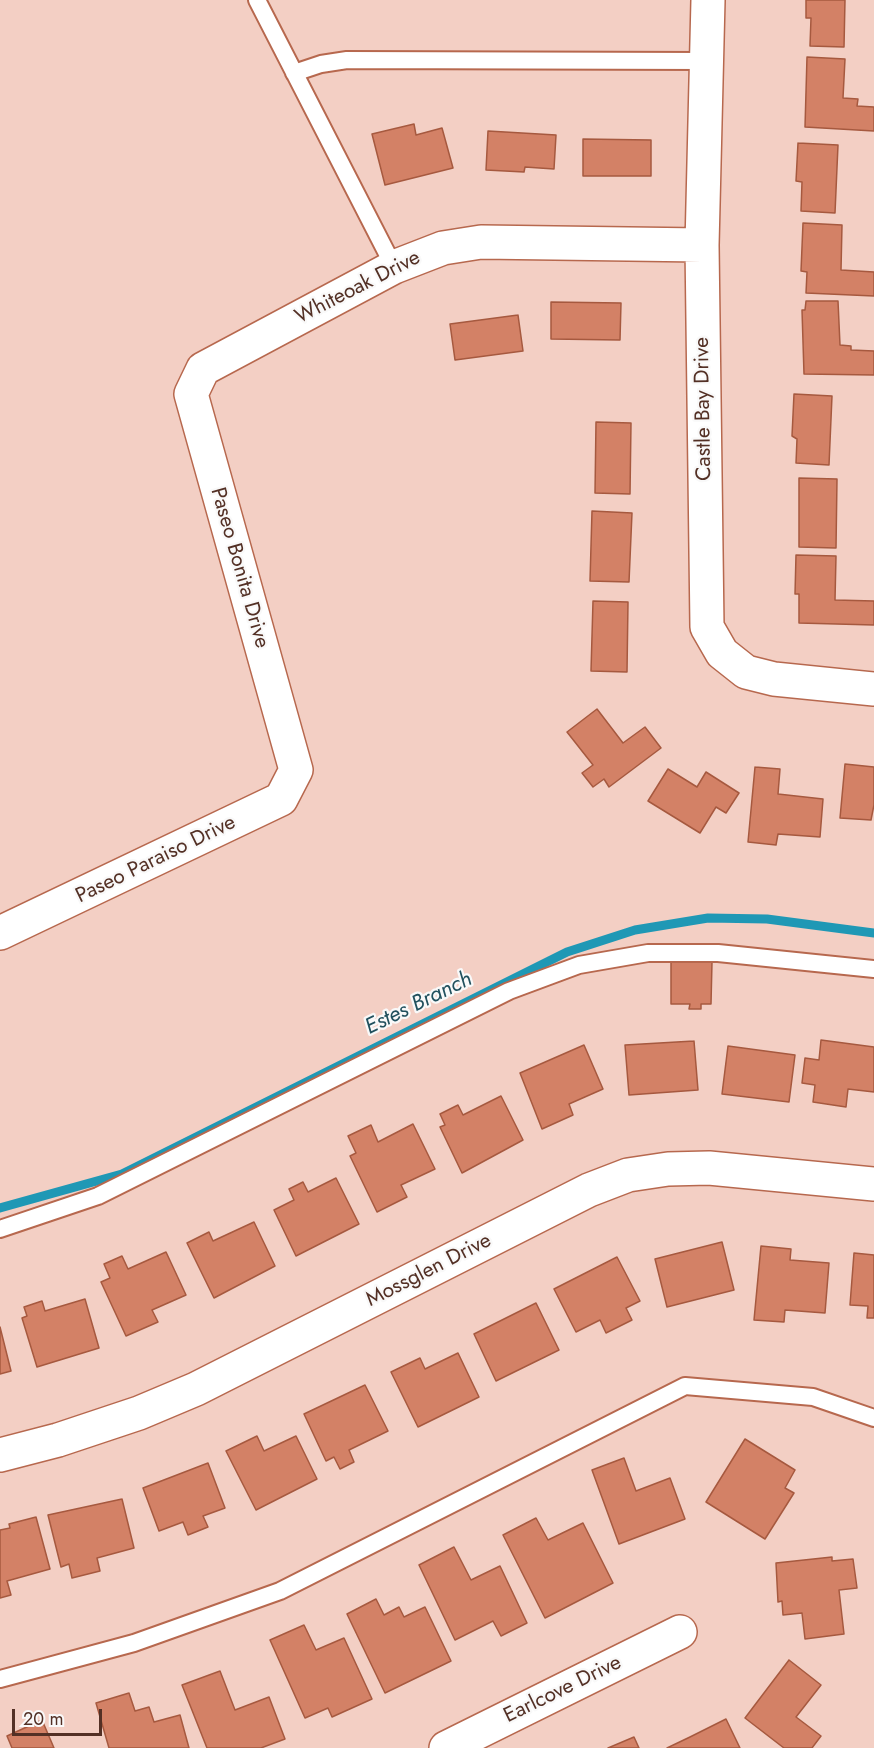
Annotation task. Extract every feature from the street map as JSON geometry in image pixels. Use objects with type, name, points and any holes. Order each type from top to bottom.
[{"type":"street","name":"Castle Bay Drive","points":[[708,0],[702,245],[707,627],[722,653],[746,672],[774,679],[874,689]]},
{"type":"street","name":"Whiteoak Drive","points":[[203,369],[394,267],[443,248],[481,242],[702,245]]},
{"type":"street","name":"Paseo Bonita Drive","points":[[203,369],[191,394],[296,770]]},
{"type":"street","name":"Paseo Paraiso Drive","points":[[0,933],[281,799],[296,770]]},
{"type":"street","name":"Mossglen Drive","points":[[0,1455],[58,1440],[139,1413],[196,1389],[589,1190],[628,1175],[668,1169],[709,1168],[874,1184]]},
{"type":"street","name":"Earlcove Drive","points":[[446,1748],[680,1632]]},
{"type":"lane","points":[[257,0],[394,267]]},
{"type":"lane","points":[[294,73],[321,64],[347,60],[706,61]]},
{"type":"lane","points":[[0,1228],[98,1196],[509,991],[579,965],[648,953],[718,953],[874,969]]},
{"type":"lane","points":[[0,1678],[134,1643],[280,1591],[685,1386],[813,1397],[874,1418]]},
{"type":"building","points":[[806,0],[845,0],[844,47],[810,46],[811,18],[806,18]]},
{"type":"building","points":[[807,57],[845,59],[843,98],[858,99],[857,106],[874,107],[874,131],[805,127]]},
{"type":"building","points":[[414,124],[416,135],[442,128],[453,168],[385,185],[372,134]]},
{"type":"building","points":[[488,131],[556,135],[554,169],[525,167],[524,172],[486,170]]},
{"type":"building","points":[[583,139],[651,140],[651,176],[583,176]]},
{"type":"building","points":[[798,143],[838,145],[835,213],[801,211],[802,182],[796,181]]},
{"type":"building","points":[[803,223],[842,225],[841,270],[874,272],[874,296],[806,293],[807,272],[801,271]]},
{"type":"building","points":[[806,301],[838,301],[840,345],[851,346],[851,350],[874,351],[874,375],[804,374],[802,310],[805,310]]},
{"type":"building","points":[[551,302],[621,303],[620,340],[551,339]]},
{"type":"building","points":[[518,315],[523,351],[455,360],[450,324]]},
{"type":"building","points":[[794,394],[832,396],[829,465],[796,463],[797,439],[792,436]]},
{"type":"building","points":[[596,422],[631,423],[630,494],[595,493]]},
{"type":"building","points":[[799,478],[837,479],[836,548],[799,547]]},
{"type":"building","points":[[592,511],[632,513],[629,582],[590,581]]},
{"type":"building","points":[[796,555],[836,556],[835,600],[874,601],[874,625],[799,623],[799,594],[795,594]]},
{"type":"building","points":[[593,601],[628,602],[627,672],[591,671]]},
{"type":"building","points":[[597,709],[623,743],[645,727],[661,748],[609,787],[604,779],[593,787],[582,773],[593,765],[567,732]]},
{"type":"building","points":[[845,764],[874,767],[874,805],[871,820],[840,818]]},
{"type":"building","points":[[755,767],[780,769],[778,794],[823,799],[820,837],[778,834],[776,845],[748,842]]},
{"type":"building","points":[[668,769],[697,787],[706,772],[739,793],[726,813],[716,807],[700,833],[648,801]]},
{"type":"building","points":[[671,961],[712,962],[711,1004],[701,1004],[701,1009],[689,1009],[690,1004],[671,1004]]},
{"type":"building","points":[[821,1040],[874,1047],[874,1092],[848,1089],[846,1107],[813,1102],[815,1085],[802,1083],[805,1058],[819,1060]]},
{"type":"building","points":[[694,1041],[698,1090],[629,1095],[625,1045]]},
{"type":"building","points":[[584,1045],[603,1089],[569,1104],[573,1115],[542,1129],[520,1073]]},
{"type":"building","points":[[728,1046],[795,1055],[789,1102],[722,1094]]},
{"type":"building","points":[[501,1096],[523,1140],[462,1173],[440,1127],[445,1125],[440,1114],[458,1105],[463,1115]]},
{"type":"building","points":[[413,1124],[435,1169],[401,1185],[407,1197],[377,1212],[350,1156],[356,1153],[348,1136],[371,1125],[378,1142]]},
{"type":"building","points":[[336,1178],[359,1224],[296,1256],[274,1210],[294,1200],[289,1189],[303,1182],[308,1192]]},
{"type":"building","points":[[254,1222],[275,1266],[214,1298],[187,1243],[209,1232],[213,1241]]},
{"type":"building","points":[[722,1242],[734,1290],[667,1307],[655,1259]]},
{"type":"building","points":[[761,1246],[791,1249],[790,1260],[829,1263],[825,1313],[785,1310],[784,1322],[754,1320]]},
{"type":"building","points":[[166,1252],[186,1295],[152,1310],[158,1322],[126,1336],[101,1282],[110,1278],[104,1264],[122,1256],[128,1269]]},
{"type":"building","points":[[854,1253],[874,1255],[874,1318],[867,1318],[868,1306],[850,1305]]},
{"type":"building","points":[[617,1257],[640,1301],[626,1308],[632,1320],[606,1333],[600,1320],[576,1332],[554,1289]]},
{"type":"building","points":[[85,1299],[99,1348],[37,1367],[22,1318],[27,1316],[24,1307],[42,1301],[45,1311]]},
{"type":"building","points":[[536,1303],[559,1350],[496,1381],[474,1334]]},
{"type":"building","points":[[0,1327],[11,1371],[0,1374]]},
{"type":"building","points":[[458,1353],[479,1397],[418,1427],[391,1372],[420,1358],[425,1369]]},
{"type":"building","points":[[365,1385],[388,1431],[349,1450],[354,1462],[340,1469],[334,1457],[326,1461],[304,1414]]},
{"type":"building","points":[[257,1436],[264,1451],[296,1436],[317,1479],[256,1510],[226,1451]]},
{"type":"building","points":[[745,1439],[795,1470],[785,1488],[794,1493],[765,1539],[706,1502]]},
{"type":"building","points":[[624,1458],[636,1491],[670,1478],[685,1519],[619,1544],[592,1470]]},
{"type":"building","points":[[208,1463],[225,1508],[203,1516],[208,1527],[188,1535],[183,1522],[159,1531],[143,1488]]},
{"type":"building","points":[[122,1499],[134,1548],[97,1558],[100,1571],[72,1578],[69,1564],[61,1567],[48,1515]]},
{"type":"building","points":[[36,1517],[50,1569],[7,1581],[11,1595],[0,1598],[0,1530],[10,1528],[9,1524]]},
{"type":"building","points":[[536,1518],[548,1540],[583,1523],[613,1583],[545,1618],[503,1535]]},
{"type":"building","points":[[454,1547],[471,1580],[500,1566],[527,1623],[501,1636],[493,1621],[455,1640],[419,1565]]},
{"type":"building","points":[[832,1557],[832,1561],[853,1559],[857,1588],[839,1590],[844,1634],[805,1639],[802,1613],[783,1615],[782,1601],[778,1602],[776,1563]]},
{"type":"building","points":[[376,1599],[384,1615],[399,1607],[404,1617],[425,1607],[451,1661],[385,1693],[347,1614]]},
{"type":"building","points":[[304,1625],[316,1650],[344,1638],[372,1699],[332,1717],[328,1708],[305,1718],[270,1640]]},
{"type":"building","points":[[789,1660],[821,1685],[796,1717],[821,1736],[812,1748],[784,1748],[745,1718]]},
{"type":"building","points":[[220,1671],[235,1710],[269,1697],[285,1739],[261,1748],[207,1748],[182,1685]]},
{"type":"building","points":[[129,1693],[135,1711],[149,1707],[154,1722],[180,1715],[189,1748],[109,1748],[96,1703]]},
{"type":"building","points":[[726,1719],[740,1748],[667,1748],[690,1737]]},
{"type":"building","points":[[42,1720],[54,1748],[12,1748],[7,1736]]},
{"type":"building","points":[[634,1737],[639,1748],[608,1748]]},
{"type":"waterway","name":"Estes Branch","points":[[0,1208],[122,1174],[567,952],[635,930],[708,918],[767,919],[874,933]]}]
